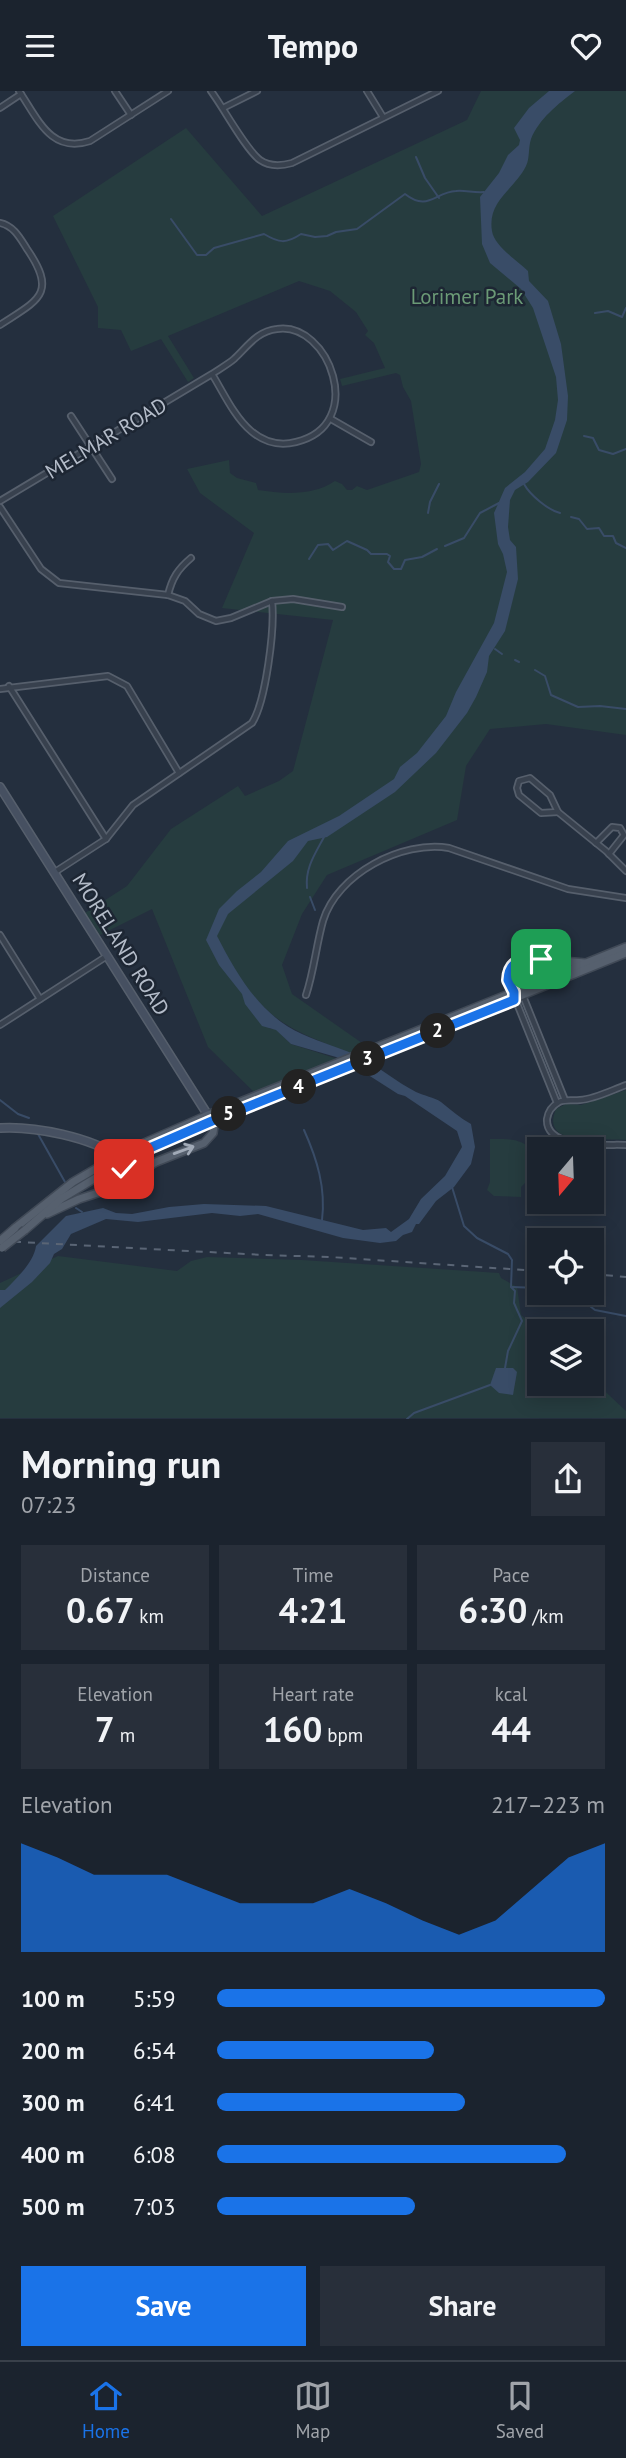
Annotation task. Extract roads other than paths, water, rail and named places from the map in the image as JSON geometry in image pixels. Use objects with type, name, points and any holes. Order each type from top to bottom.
[{"type":"main road","points":[[1,1246],[15,1228],[73,1182],[119,1158],[225,1112],[374,1056],[626,947]]},
{"type":"main road","points":[[252,1102],[364,1052],[514,996],[523,996],[626,953]]},
{"type":"main road","points":[[514,996],[508,976],[512,965],[519,960],[586,963]]},
{"type":"main road","points":[[34,1221],[65,1205],[113,1188],[156,1162],[204,1143],[213,1133],[214,1126],[210,1118]]},
{"type":"main road","points":[[113,1188],[124,1172],[119,1158]]},
{"type":"main road","points":[[1,1246],[119,1158]]},
{"type":"street","points":[[115,91],[131,115]]},
{"type":"street","points":[[0,108],[20,92],[49,135],[65,144],[76,146],[90,141],[169,91]]},
{"type":"street","points":[[211,91],[255,155],[273,165],[292,163],[438,91]]},
{"type":"street","points":[[223,108],[257,91]]},
{"type":"street","points":[[366,91],[383,117]]},
{"type":"street","points":[[0,223],[15,231],[40,267],[43,277],[42,287],[33,304],[0,325]]},
{"type":"street","name":"MELMAR ROAD","points":[[0,501],[212,374],[233,359],[249,341],[267,331],[296,330],[312,341],[334,375],[336,393],[331,419]]},
{"type":"street","points":[[212,374],[248,429],[267,441],[286,445],[306,440],[320,431],[331,419],[371,442]]},
{"type":"street","points":[[71,416],[112,479]]},
{"type":"street","points":[[0,507],[41,569],[59,583],[168,595],[185,601],[199,614],[216,621],[232,618],[272,601],[293,599],[342,607]]},
{"type":"street","points":[[168,595],[172,579],[180,567],[191,558]]},
{"type":"street","points":[[55,872],[106,839],[133,805],[247,728],[257,716],[274,622],[272,601]]},
{"type":"street","points":[[0,688],[108,676],[118,680],[127,686],[179,773]]},
{"type":"street","points":[[9,686],[106,839]]},
{"type":"street","points":[[558,812],[538,811],[518,793],[519,781],[525,778],[533,780],[550,795],[558,812],[626,871]]},
{"type":"street","name":"MORELAND ROAD","points":[[0,787],[210,1118]]},
{"type":"street","points":[[596,843],[612,827],[620,828],[624,835],[609,854]]},
{"type":"street","points":[[306,995],[323,921],[331,904],[367,866],[409,848],[431,845],[449,848],[568,889],[626,898]]},
{"type":"street","points":[[0,935],[40,999]]},
{"type":"street","points":[[0,1025],[108,955]]},
{"type":"street","points":[[514,996],[557,1103]]},
{"type":"street","points":[[523,996],[565,1100]]},
{"type":"street","points":[[626,1085],[580,1100],[557,1103],[547,1117],[551,1132],[558,1139],[568,1142],[626,1145]]},
{"type":"street","points":[[0,1128],[18,1127],[52,1132],[76,1139],[119,1158]]},
{"type":"water","points":[[549,91],[575,91],[539,125],[531,139],[526,166],[497,204],[492,221],[492,231],[497,242],[528,271],[529,281],[548,301],[561,344],[568,396],[567,420],[556,453],[528,482],[515,490],[510,500],[508,527],[510,540],[516,547],[518,579],[505,631],[489,656],[487,672],[467,713],[436,753],[395,792],[327,837],[308,841],[293,861],[228,914],[217,936],[242,979],[274,1017],[302,1034],[362,1058],[416,1092],[438,1100],[471,1124],[475,1147],[471,1164],[454,1187],[436,1201],[412,1232],[396,1241],[380,1243],[343,1238],[258,1214],[240,1216],[212,1213],[138,1222],[106,1219],[71,1234],[62,1249],[54,1254],[50,1263],[32,1282],[0,1308],[0,1290],[5,1290],[19,1275],[32,1258],[36,1246],[66,1216],[103,1208],[116,1213],[132,1214],[204,1204],[266,1206],[363,1230],[386,1228],[391,1232],[409,1219],[421,1199],[445,1176],[462,1147],[457,1131],[405,1096],[336,1057],[291,1044],[276,1030],[262,1026],[219,965],[206,940],[219,909],[261,872],[288,841],[339,816],[394,779],[400,767],[417,753],[446,716],[456,692],[494,623],[507,572],[498,544],[494,513],[505,488],[525,472],[545,449],[555,420],[558,400],[556,377],[533,308],[521,289],[490,263],[482,244],[480,197],[499,173],[508,155],[519,145],[520,140],[514,128],[529,108]]},
{"type":"water","points":[[496,1368],[513,1368],[517,1372],[513,1395],[499,1393],[490,1385]]},
{"type":"waterway","points":[[416,157],[425,178],[439,198]]},
{"type":"waterway","points":[[171,219],[197,255],[206,255],[214,248],[264,234],[282,241],[301,234],[327,236],[357,229],[405,194],[413,199],[426,201],[449,192],[484,192]]},
{"type":"waterway","points":[[595,313],[608,311],[622,317],[626,308]]},
{"type":"waterway","points":[[584,436],[593,438],[599,450],[613,454],[626,449]]},
{"type":"waterway","points":[[428,513],[439,484]]},
{"type":"waterway","points":[[524,484],[530,493],[550,509],[560,513]]},
{"type":"waterway","points":[[445,546],[464,538],[480,513],[499,503]]},
{"type":"waterway","points":[[571,517],[579,519],[587,529],[599,528],[604,536],[613,536],[616,543],[626,548]]},
{"type":"waterway","points":[[309,559],[318,545],[328,544],[333,550],[347,541],[371,554],[387,554],[390,556],[388,562],[394,569],[401,569],[405,560],[422,557],[437,549]]},
{"type":"waterway","points":[[495,649],[502,654]]},
{"type":"waterway","points":[[515,660],[519,662]]},
{"type":"waterway","points":[[535,670],[545,676],[551,695],[578,707],[626,709]]},
{"type":"waterway","points":[[307,888],[309,868],[324,837]]},
{"type":"waterway","points":[[310,897],[315,910]]},
{"type":"waterway","points":[[0,1100],[18,1114],[29,1118]]},
{"type":"waterway","points":[[304,1130],[319,1174],[323,1197],[322,1220]]},
{"type":"waterway","points":[[38,1134],[65,1182]]},
{"type":"waterway","points":[[452,1187],[464,1226],[477,1238],[508,1254],[512,1260],[511,1287],[515,1291],[514,1303],[522,1321],[508,1351],[505,1368]]},
{"type":"waterway","points":[[76,1208],[82,1212]]},
{"type":"waterway","points":[[512,1287],[527,1288]]},
{"type":"waterway","points":[[589,1305],[595,1310],[626,1316]]},
{"type":"waterway","points":[[407,1419],[414,1413],[490,1385]]},
{"type":"railway","points":[[0,1241],[330,1257],[527,1270]]},
{"type":"railway","points":[[604,1275],[626,1277]]},
{"type":"park label","name":"Lorimer Park","points":[[467,296]]}]
